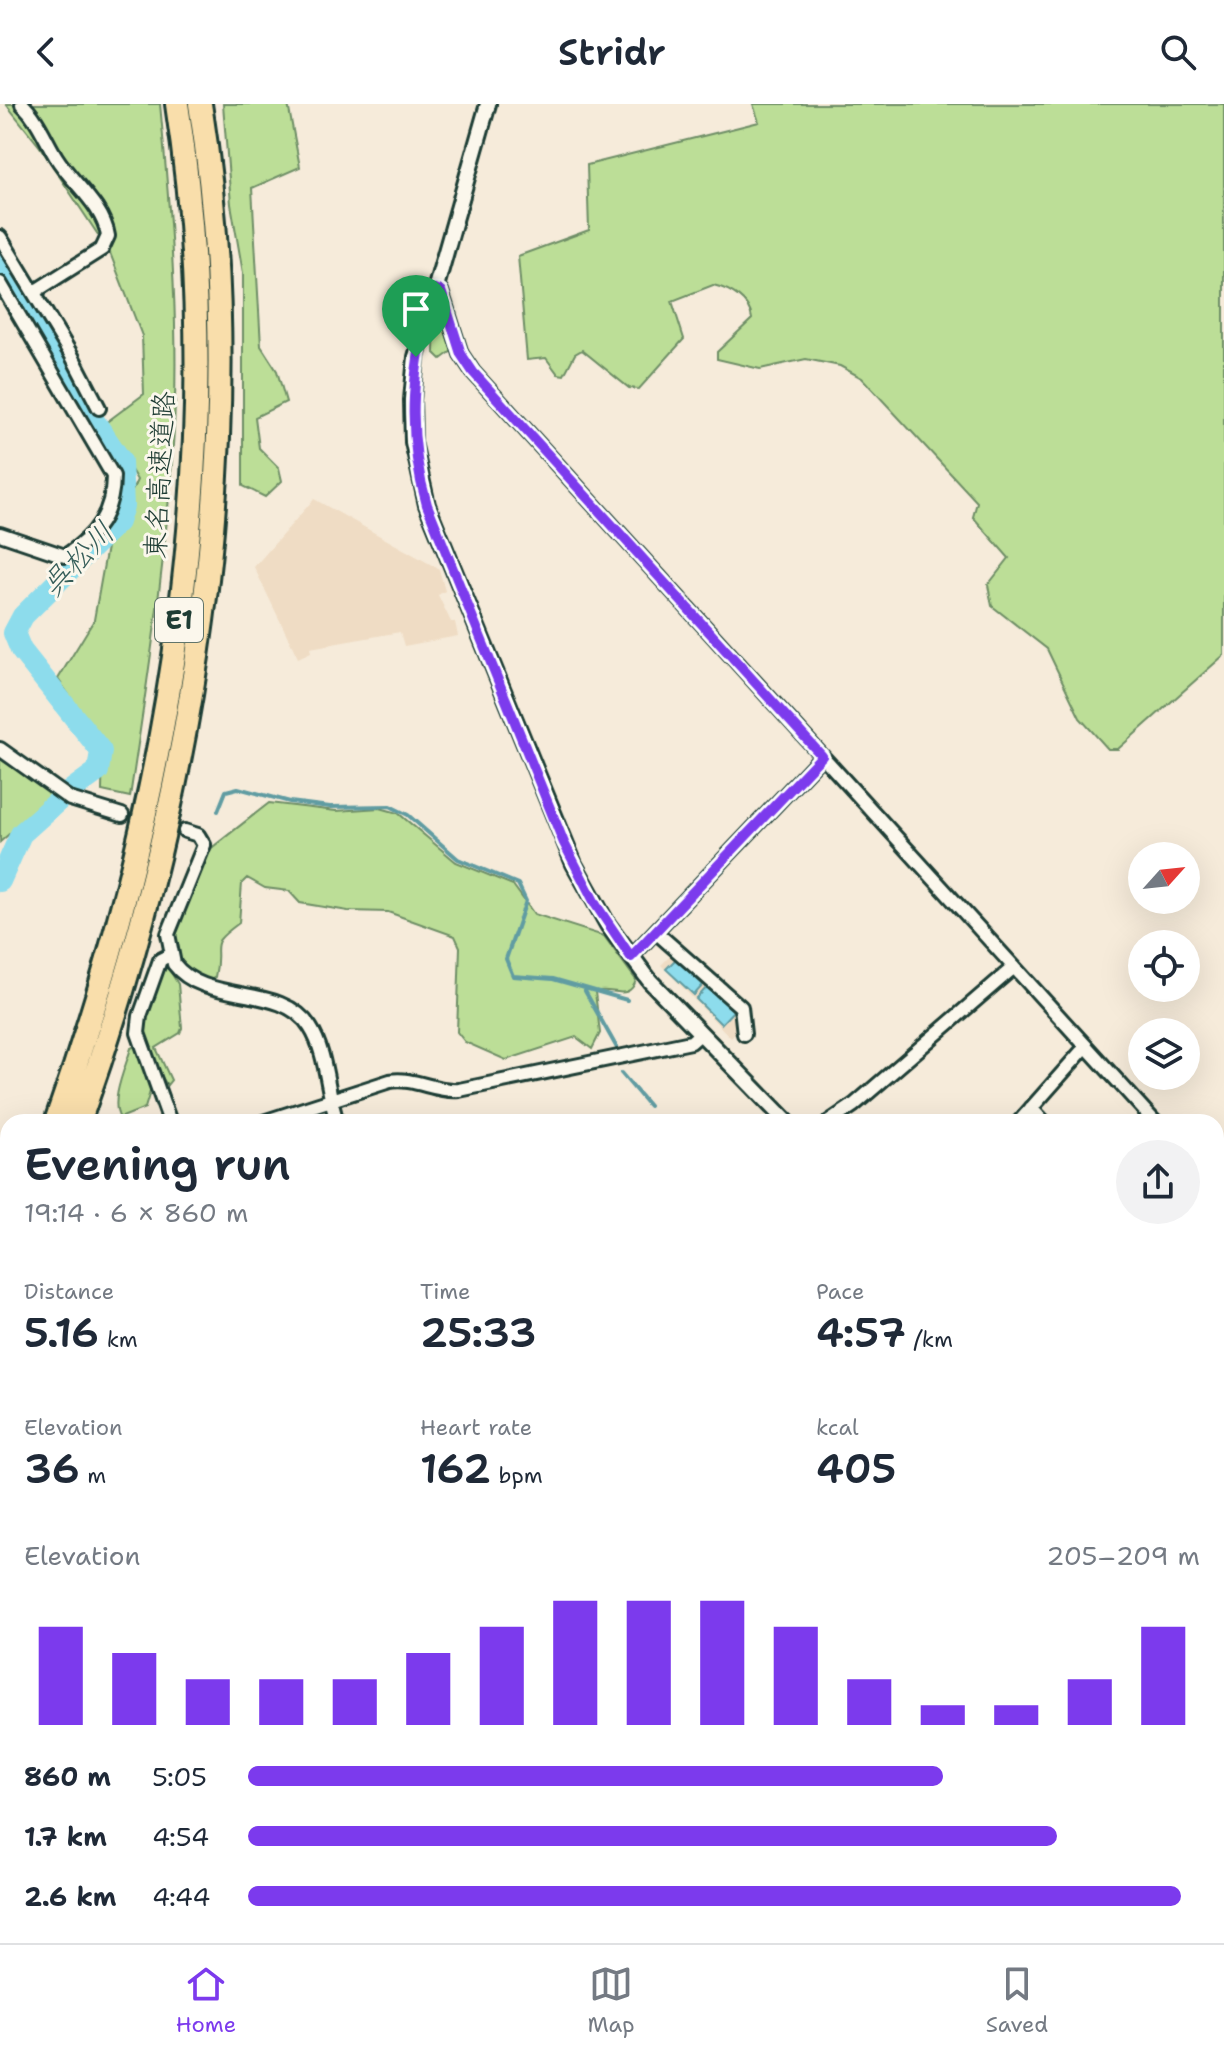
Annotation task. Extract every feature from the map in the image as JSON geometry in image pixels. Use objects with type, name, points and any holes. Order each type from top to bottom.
[{"type":"highway","name":"東名高速道路","points":[[59,1114],[110,956],[136,859],[153,784],[180,617],[194,400],[189,214],[177,104]]},
{"type":"highway","name":"東名高速道路","points":[[82,1114],[131,961],[157,866],[176,788],[202,620],[212,514],[217,314],[212,211],[200,104]]},
{"type":"street","points":[[22,104],[35,119],[60,163],[101,216],[108,236],[102,249],[34,292]]},
{"type":"street","points":[[488,104],[416,357],[412,400],[416,463],[427,505],[564,843],[596,905],[631,957],[700,1034],[779,1114]]},
{"type":"street","points":[[0,237],[99,408]]},
{"type":"street","points":[[0,283],[113,476],[112,504],[107,516],[65,556],[0,534]]},
{"type":"street","points":[[434,289],[441,291],[461,354],[473,372],[1148,1114]]},
{"type":"street","points":[[0,749],[70,799],[122,815]]},
{"type":"street","points":[[631,957],[822,756]]},
{"type":"street","points":[[185,831],[198,835],[204,845],[168,934],[170,955],[180,972],[198,983],[282,1005],[301,1016],[314,1034],[334,1114]]},
{"type":"street","points":[[657,933],[741,1007],[744,1034]]},
{"type":"street","points":[[129,1041],[139,1030],[160,960],[170,955]]},
{"type":"street","points":[[841,1114],[1014,967]]},
{"type":"street","points":[[139,1030],[167,1114]]},
{"type":"street","points":[[287,1114],[398,1080],[459,1090],[691,1042],[700,1034]]},
{"type":"street","points":[[1026,1114],[1081,1052]]},
{"type":"street","points":[[1031,1108],[1037,1114]]},
{"type":"shaded area","points":[[314,499],[439,569],[445,591],[438,595],[451,622],[455,622],[458,636],[404,646],[400,632],[310,648],[311,652],[298,658],[254,567]]},
{"type":"shaded area","points":[[674,952],[738,1008],[741,1028],[731,1038],[661,965]]},
{"type":"green space","points":[[6,104],[160,104],[174,282],[175,416],[160,587],[130,797],[102,791],[103,744],[58,679],[94,620],[107,547],[137,480],[104,424],[144,394],[142,336],[110,253],[40,147]]},
{"type":"green space","points":[[223,104],[288,104],[300,167],[252,188],[261,346],[277,371],[286,402],[255,417],[259,448],[279,468],[282,481],[265,497],[243,486],[243,273],[231,204]]},
{"type":"green space","points":[[753,104],[1224,104],[1224,655],[1118,749],[1108,749],[1080,718],[1047,649],[992,606],[988,585],[1009,558],[973,517],[977,502],[862,378],[840,366],[806,359],[760,369],[717,359],[717,352],[752,319],[743,301],[726,289],[713,285],[672,301],[684,339],[639,389],[629,388],[582,350],[575,354],[564,375],[558,374],[546,358],[527,360],[518,256],[589,230],[587,165],[759,122]]},
{"type":"green space","points":[[439,314],[452,351],[441,359],[434,352],[435,317]]},
{"type":"green space","points":[[0,757],[47,790],[50,798],[0,842]]},
{"type":"green space","points":[[269,803],[336,811],[380,808],[398,813],[456,862],[513,885],[534,914],[604,936],[636,980],[633,987],[624,992],[595,992],[600,1033],[592,1049],[576,1037],[506,1060],[465,1042],[457,1032],[460,947],[455,936],[388,912],[348,911],[300,903],[289,891],[265,888],[247,878],[242,883],[239,923],[222,937],[217,946],[215,977],[211,980],[191,974],[179,961],[174,936],[209,850]]},
{"type":"green space","points":[[167,966],[178,984],[182,1028],[180,1033],[156,1048],[171,1080],[167,1085],[150,1053],[146,1027],[147,1014],[163,967]]},
{"type":"green space","points":[[135,1046],[152,1085],[145,1108],[130,1114],[118,1114],[117,1094],[131,1048]]},
{"type":"water","points":[[676,959],[703,985],[694,995],[666,969]]},
{"type":"water","points":[[709,985],[735,1009],[721,1024],[696,999]]},
{"type":"waterway","name":"呉松川","points":[[0,260],[92,418],[121,461],[123,506],[118,522],[23,616],[14,633],[21,650],[101,751],[98,771],[69,792]]},
{"type":"waterway","points":[[218,811],[226,791],[238,788],[290,802],[330,807],[390,806],[408,815],[458,859],[518,884],[526,901],[506,959],[513,976],[553,979],[627,1000]]},
{"type":"waterway","name":"呉松川","points":[[0,881],[21,834],[60,799]]},
{"type":"waterway","points":[[585,991],[617,1048]]},
{"type":"waterway","points":[[621,1073],[649,1106]]},
{"type":"tunnel","points":[[122,815],[185,831]]},
{"type":"route","points":[[434,289],[441,291],[466,364],[822,756],[642,949],[631,957],[596,905],[564,843],[427,505],[413,442],[412,400],[416,357],[434,289]]}]
